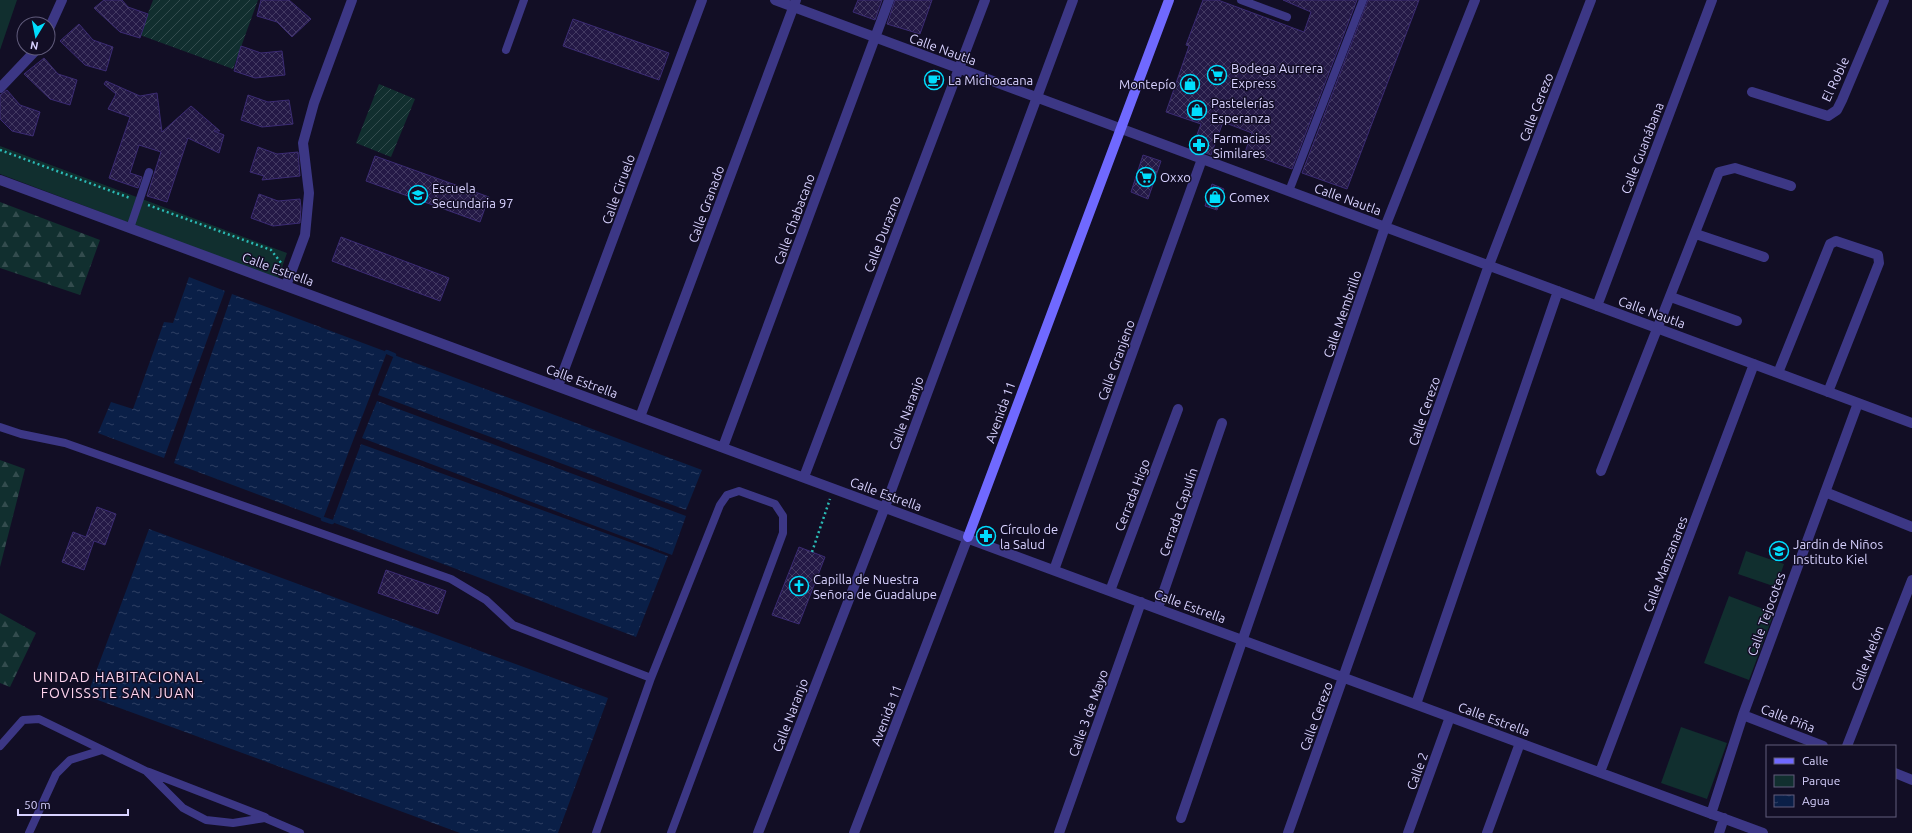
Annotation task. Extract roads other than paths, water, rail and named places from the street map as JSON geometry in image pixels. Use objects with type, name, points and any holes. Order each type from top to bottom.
[{"type":"street","points":[[55,16],[62,0]]},
{"type":"street","points":[[286,286],[305,235],[309,193],[303,143],[314,102],[352,0]]},
{"type":"street","name":"Calle Ciruelo","points":[[558,386],[702,0]]},
{"type":"street","name":"Calle Nautla","points":[[775,0],[794,3],[875,37],[1912,423]]},
{"type":"street","name":"Calle Chabacano","points":[[723,447],[889,0]]},
{"type":"street","name":"Calle Durazno","points":[[804,477],[985,0]]},
{"type":"street","name":"Calle Naranjo","points":[[758,833],[885,507],[1073,0]]},
{"type":"street","name":"Avenida 11","points":[[854,833],[968,537],[1169,0]]},
{"type":"street","name":"Calle Membrillo","points":[[1181,818],[1385,227],[1475,0]]},
{"type":"street","name":"Calle Cerezo","points":[[1288,833],[1489,265],[1591,0]]},
{"type":"street","name":"Calle Guanábana","points":[[1597,306],[1712,0]]},
{"type":"street","name":"El Roble","points":[[1752,92],[1828,116],[1837,110],[1884,0]]},
{"type":"street","name":"Calle Granado","points":[[640,417],[794,3]]},
{"type":"street","points":[[0,88],[30,56]]},
{"type":"street","name":"Calle Granjeno","points":[[1054,570],[1202,158]]},
{"type":"street","points":[[1601,471],[1696,234],[1719,172],[1735,168],[1791,186]]},
{"type":"street","name":"Calle Estrella","points":[[0,180],[968,537],[1763,833]]},
{"type":"street","points":[[1696,234],[1764,257]]},
{"type":"street","points":[[1778,373],[1830,244],[1836,241],[1878,255],[1879,263],[1828,392]]},
{"type":"street","points":[[1416,704],[1558,291]]},
{"type":"street","points":[[1671,297],[1737,321]]},
{"type":"street","name":"Calle Manzanares","points":[[1600,772],[1754,364]]},
{"type":"street","name":"Calle Tejocotes","points":[[1711,814],[1743,715],[1858,402]]},
{"type":"street","name":"Cerrada Higo","points":[[1110,591],[1178,410]]},
{"type":"street","name":"Cerrada Capulín","points":[[1158,608],[1222,423]]},
{"type":"street","points":[[1825,492],[1912,527]]},
{"type":"street","name":"Calle Melón","points":[[1847,745],[1912,580]]},
{"type":"street","name":"Calle 3 de Mayo","points":[[1058,833],[1141,602]]},
{"type":"street","name":"Calle Piña","points":[[1743,715],[1821,745]]},
{"type":"street","name":"Calle 2","points":[[1408,833],[1450,717]]},
{"type":"street","points":[[1487,833],[1520,743]]},
{"type":"street","points":[[1896,773],[1912,780]]},
{"type":"street","points":[[1719,833],[1724,818]]},
{"type":"lane","points":[[506,50],[524,0]]},
{"type":"lane","points":[[1241,0],[1287,17]]},
{"type":"lane","points":[[1289,191],[1363,0]]},
{"type":"lane","points":[[130,228],[149,172]]},
{"type":"lane","points":[[0,427],[21,434],[65,443],[451,578],[486,600],[513,625],[651,678]]},
{"type":"lane","points":[[596,833],[651,678],[720,505],[727,495],[739,491],[776,504],[783,516],[783,533],[671,833]]},
{"type":"lane","points":[[0,746],[23,720],[38,719],[146,771],[300,833]]},
{"type":"lane","points":[[30,833],[56,774],[70,760],[102,750]]},
{"type":"lane","points":[[146,771],[183,808],[206,820],[233,823],[265,818]]},
{"type":"water","points":[[189,277],[225,291],[164,458],[98,433],[111,402],[133,409],[164,322],[173,323]]},
{"type":"water","points":[[232,294],[387,352],[323,519],[174,463]]},
{"type":"water","points":[[394,355],[702,470],[686,510],[378,395]]},
{"type":"water","points":[[377,401],[686,516],[672,555],[362,438]]},
{"type":"water","points":[[361,444],[668,556],[636,637],[332,522]]},
{"type":"water","points":[[149,529],[608,698],[558,833],[460,833],[87,696]]},
{"type":"waterway","points":[[387,352],[394,355]]},
{"type":"waterway","points":[[323,519],[332,522]]},
{"type":"place","name":"Bodega Aurrera Express","points":[[1217,75]]},
{"type":"place","name":"La Michoacana","points":[[934,80]]},
{"type":"place","name":"Montepío","points":[[1190,84]]},
{"type":"place","name":"Pastelerías Esperanza","points":[[1197,110]]},
{"type":"place","name":"Farmacias Similares","points":[[1199,145]]},
{"type":"place","name":"Oxxo","points":[[1146,177]]},
{"type":"place","name":"Escuela Secundaria 97","points":[[418,195]]},
{"type":"place","name":"Comex","points":[[1215,197]]},
{"type":"place","name":"Círculo de la Salud","points":[[986,536]]},
{"type":"place","name":"Jardin de Niños Instituto Kiel","points":[[1779,551]]},
{"type":"place","name":"Capilla de Nuestra Señora de Guadalupe","points":[[799,586]]},
{"type":"district","name":"UNIDAD HABITACIONAL FOVISSSTE SAN JUAN","points":[[118,686]]}]
